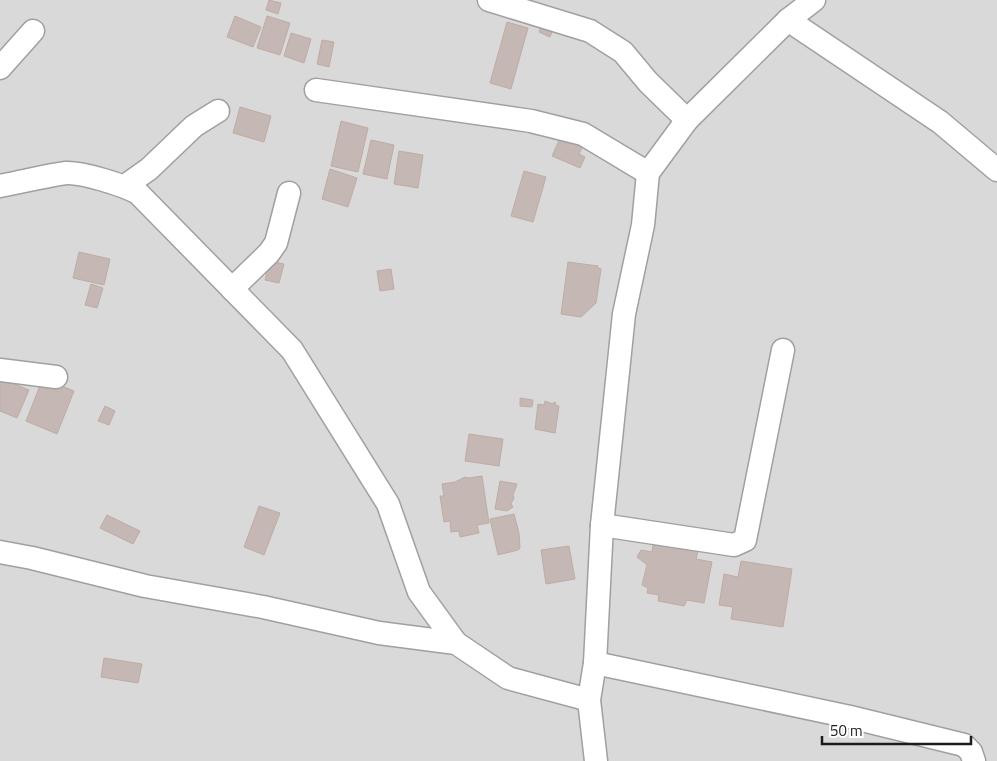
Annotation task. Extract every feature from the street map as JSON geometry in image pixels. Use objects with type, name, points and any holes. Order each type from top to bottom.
[{"type":"street","points":[[489,0],[590,31],[623,52],[648,82],[688,120]]},
{"type":"street","points":[[596,761],[588,700],[595,663],[602,525],[624,314],[643,225],[648,173],[688,120],[788,20],[814,0]]},
{"type":"street","points":[[788,20],[940,122],[997,170]]},
{"type":"street","points":[[0,68],[33,31]]},
{"type":"street","points":[[316,90],[531,120],[583,134],[648,173]]},
{"type":"street","points":[[125,186],[149,169],[194,126],[218,111]]},
{"type":"street","points":[[0,186],[68,173],[125,186],[138,193],[292,350],[388,504],[419,592],[456,643],[508,678],[588,700]]},
{"type":"street","points":[[232,289],[269,253],[276,242],[289,193]]},
{"type":"street","points":[[602,525],[734,545],[745,540],[783,350]]},
{"type":"street","points":[[0,370],[56,376]]},
{"type":"street","points":[[0,552],[145,586],[263,607],[379,634],[456,643]]},
{"type":"street","points":[[595,663],[850,717],[964,745],[971,752],[974,761]]},
{"type":"shaded area","points":[[0,0],[997,0],[997,761],[0,761]]},
{"type":"building","points":[[269,0],[281,3],[278,14],[266,10]]},
{"type":"building","points":[[235,16],[261,27],[253,47],[227,37]]},
{"type":"building","points":[[267,16],[290,23],[280,55],[257,48]]},
{"type":"building","points":[[544,18],[555,23],[550,37],[539,32]]},
{"type":"building","points":[[507,22],[528,28],[511,89],[490,83]]},
{"type":"building","points":[[291,33],[311,39],[304,63],[284,56]]},
{"type":"building","points":[[322,40],[334,42],[329,67],[317,64]]},
{"type":"building","points":[[240,107],[271,116],[264,142],[233,133]]},
{"type":"building","points":[[341,121],[368,128],[358,172],[331,166]]},
{"type":"building","points":[[562,134],[584,144],[579,154],[585,157],[580,168],[552,156]]},
{"type":"building","points":[[371,140],[394,145],[387,179],[363,174]]},
{"type":"building","points":[[399,151],[423,155],[418,188],[394,184]]},
{"type":"building","points":[[330,169],[357,178],[348,207],[322,199]]},
{"type":"building","points":[[524,171],[546,177],[533,222],[511,216]]},
{"type":"building","points":[[79,252],[110,259],[104,285],[73,278]]},
{"type":"building","points":[[270,261],[284,264],[279,283],[265,280]]},
{"type":"building","points":[[568,262],[598,266],[601,269],[596,303],[581,317],[561,314]]},
{"type":"building","points":[[391,269],[394,289],[380,291],[377,271]]},
{"type":"building","points":[[91,284],[103,288],[97,308],[85,305]]},
{"type":"building","points":[[0,378],[29,390],[17,418],[0,411]]},
{"type":"building","points":[[43,378],[74,391],[57,434],[26,421]]},
{"type":"building","points":[[520,398],[533,400],[532,407],[520,406]]},
{"type":"building","points":[[545,401],[553,404],[554,402],[556,403],[555,405],[559,406],[555,433],[535,429],[538,404],[544,405]]},
{"type":"building","points":[[105,406],[115,411],[109,425],[98,421]]},
{"type":"building","points":[[469,434],[503,439],[499,466],[465,461]]},
{"type":"building","points":[[482,476],[489,523],[477,525],[479,533],[460,537],[459,531],[451,532],[450,521],[444,522],[440,496],[444,496],[442,484],[455,482],[465,477]]},
{"type":"building","points":[[500,481],[517,484],[511,504],[513,507],[507,511],[495,509]]},
{"type":"building","points":[[259,506],[280,513],[264,555],[244,547]]},
{"type":"building","points":[[514,514],[519,533],[520,548],[498,555],[490,519]]},
{"type":"building","points":[[107,515],[140,531],[133,544],[100,528]]},
{"type":"building","points":[[654,539],[699,547],[696,559],[712,562],[704,603],[687,600],[684,606],[658,601],[659,595],[647,593],[648,588],[642,585],[647,565],[637,557],[641,550],[652,552]]},
{"type":"building","points":[[569,546],[575,579],[546,584],[541,550]]},
{"type":"building","points":[[741,561],[792,569],[783,627],[731,619],[733,607],[719,605],[724,574],[738,577]]},
{"type":"building","points":[[104,658],[142,664],[138,683],[101,677]]}]
